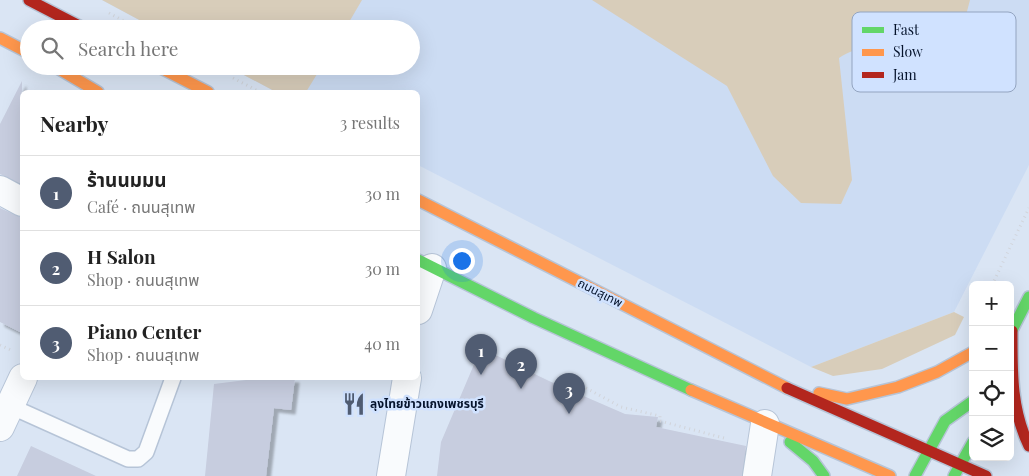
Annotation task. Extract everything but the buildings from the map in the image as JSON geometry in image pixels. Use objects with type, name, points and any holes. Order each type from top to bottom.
[{"type":"main road","points":[[29,0],[68,20]]},
{"type":"main road","points":[[0,38],[20,48]]},
{"type":"main road","points":[[69,75],[95,90]]},
{"type":"main road","points":[[175,75],[204,90]]},
{"type":"main road","name":"ถนนสุเทพ","points":[[420,201],[783,386]]},
{"type":"main road","points":[[425,264],[608,354],[770,426],[890,476]]},
{"type":"main road","points":[[1014,326],[1029,297]]},
{"type":"main road","points":[[783,386],[847,399],[898,387],[937,372],[969,354]]},
{"type":"main road","points":[[1012,371],[1018,427],[1029,446]]},
{"type":"main road","points":[[783,386],[986,476]]},
{"type":"main road","points":[[915,476],[945,421],[969,403]]},
{"type":"main road","points":[[770,426],[813,461],[824,476]]},
{"type":"main road","points":[[954,476],[969,449]]},
{"type":"street","points":[[0,190],[20,201]]},
{"type":"street","points":[[420,297],[425,264]]},
{"type":"street","points":[[5,416],[22,380]]},
{"type":"street","points":[[392,476],[407,380]]},
{"type":"street","points":[[758,466],[770,426]]},
{"type":"lane","points":[[5,416],[138,460],[146,452],[172,380]]},
{"type":"path","points":[[994,281],[1029,208]]},
{"type":"path","points":[[586,388],[621,406],[660,416],[660,421],[756,447],[758,466]]},
{"type":"shaded area","points":[[102,0],[1029,0],[1029,165],[954,312],[811,367],[420,166],[420,90],[272,90],[244,75],[420,75],[420,20],[139,20]]},
{"type":"shaded area","points":[[102,0],[362,0],[350,20],[139,20]]},
{"type":"shaded area","points":[[592,0],[970,0],[967,12],[852,12],[852,51],[839,58],[852,180],[841,204],[801,203],[773,176],[727,86]]},
{"type":"shaded area","points":[[244,75],[316,75],[307,90],[272,90]]},
{"type":"shaded area","points":[[954,312],[964,317],[955,335],[882,369],[833,376],[811,367]]},
{"type":"traffic: fast","points":[[420,261],[534,318],[691,390]]},
{"type":"traffic: fast","points":[[1014,326],[1029,297]]},
{"type":"traffic: fast","points":[[915,476],[945,421],[969,404]]},
{"type":"traffic: fast","points":[[790,442],[813,461],[824,476]]},
{"type":"traffic: fast","points":[[954,476],[969,449]]},
{"type":"traffic: slow","points":[[0,38],[20,48]]},
{"type":"traffic: slow","points":[[69,75],[95,90]]},
{"type":"traffic: slow","points":[[175,75],[204,90]]},
{"type":"traffic: slow","points":[[420,201],[787,388]]},
{"type":"traffic: slow","points":[[819,393],[847,399],[898,387],[937,372],[969,354]]},
{"type":"traffic: slow","points":[[691,390],[890,476]]},
{"type":"traffic: jam","points":[[29,0],[68,20]]},
{"type":"traffic: jam","points":[[1013,371],[1019,418],[1029,446]]},
{"type":"traffic: jam","points":[[787,388],[986,476]]},
{"type":"place","name":"ร้านนมมน","points":[[481,375]]},
{"type":"place","name":"H Salon","points":[[521,389]]},
{"type":"place","name":"ลุงไทยข้าวแกงเพชรบุรี","points":[[354,404]]},
{"type":"place","name":"Piano Center","points":[[569,414]]}]
